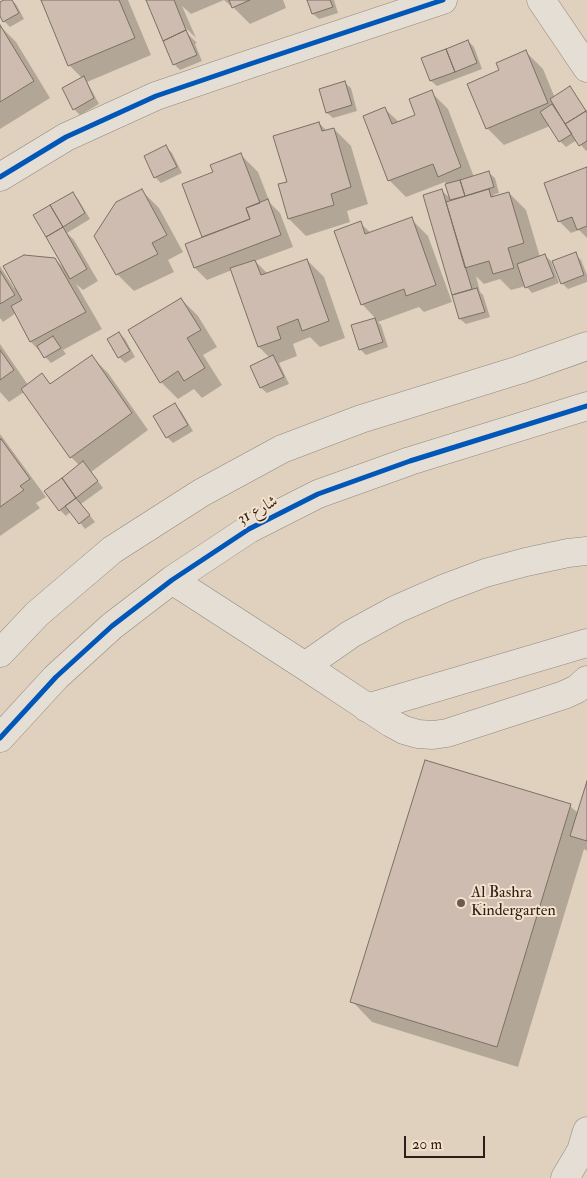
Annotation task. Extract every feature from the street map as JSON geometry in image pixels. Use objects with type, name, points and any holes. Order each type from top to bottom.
[{"type":"street","points":[[0,177],[66,137],[156,96],[443,0]]},
{"type":"street","points":[[541,0],[587,68]]},
{"type":"street","points":[[0,653],[37,614],[112,550],[201,493],[282,449],[361,419],[519,370],[587,346]]},
{"type":"street","name":"شارع 31","points":[[0,738],[56,677],[112,626],[172,580],[249,529],[318,494],[410,461],[587,406]]},
{"type":"street","points":[[305,666],[351,634],[397,609],[444,588],[526,562],[587,551]]},
{"type":"street","points":[[172,580],[367,708],[404,730],[418,734],[433,735],[447,733],[564,695],[577,689],[587,680]]},
{"type":"street","points":[[367,708],[587,644]]},
{"type":"street","points":[[565,1178],[584,1141]]},
{"type":"street","points":[[582,1178],[584,1141]]},
{"type":"building","points":[[12,0],[19,13],[3,22],[0,16],[0,2]]},
{"type":"building","points":[[41,0],[119,0],[135,38],[68,66]]},
{"type":"building","points":[[146,0],[174,0],[186,30],[163,41]]},
{"type":"building","points":[[229,0],[250,0],[232,8]]},
{"type":"building","points":[[307,0],[330,0],[333,7],[312,14]]},
{"type":"building","points":[[0,25],[34,81],[0,102]]},
{"type":"building","points":[[186,30],[197,55],[173,65],[163,41]]},
{"type":"building","points":[[468,40],[477,63],[455,72],[446,49]]},
{"type":"building","points":[[446,49],[455,72],[430,81],[421,58]]},
{"type":"building","points":[[526,50],[548,103],[486,129],[467,84],[499,70],[496,63]]},
{"type":"building","points":[[84,76],[94,98],[73,110],[62,88]]},
{"type":"building","points":[[345,81],[352,105],[326,113],[319,89]]},
{"type":"building","points":[[570,86],[586,111],[565,124],[550,99]]},
{"type":"building","points":[[432,90],[461,167],[438,177],[433,164],[388,181],[363,116],[385,107],[392,124],[415,115],[409,99]]},
{"type":"building","points":[[552,104],[572,134],[559,142],[540,112]]},
{"type":"building","points":[[586,111],[587,141],[579,146],[565,124]]},
{"type":"building","points":[[319,122],[322,131],[334,128],[351,187],[331,194],[334,205],[288,219],[278,184],[287,182],[273,136]]},
{"type":"building","points":[[166,145],[177,167],[154,178],[144,156]]},
{"type":"building","points":[[241,153],[260,203],[246,208],[250,219],[202,237],[182,184],[213,172],[210,165]]},
{"type":"building","points":[[587,167],[587,226],[577,230],[572,217],[558,222],[544,183]]},
{"type":"building","points":[[489,171],[494,187],[465,196],[460,180]]},
{"type":"building","points":[[460,180],[465,196],[450,200],[445,184]]},
{"type":"building","points":[[142,189],[167,235],[152,243],[158,254],[116,275],[94,236],[116,202]]},
{"type":"building","points":[[442,189],[472,289],[452,295],[423,195]]},
{"type":"building","points":[[489,189],[491,197],[509,192],[524,243],[508,248],[514,268],[493,274],[489,261],[465,268],[446,202]]},
{"type":"building","points":[[73,192],[85,213],[63,227],[50,205]]},
{"type":"building","points":[[268,199],[281,235],[194,268],[185,244],[250,219],[246,208]]},
{"type":"building","points":[[50,205],[63,227],[46,237],[33,215]]},
{"type":"building","points":[[412,217],[436,285],[406,296],[404,289],[361,305],[334,231],[361,221],[365,234]]},
{"type":"building","points":[[63,227],[87,269],[70,279],[46,237]]},
{"type":"building","points":[[576,252],[584,275],[561,284],[552,261]]},
{"type":"building","points":[[545,254],[554,277],[525,288],[517,264]]},
{"type":"building","points":[[24,255],[55,258],[86,312],[30,342],[11,306],[22,300],[3,266]]},
{"type":"building","points":[[307,259],[329,321],[302,331],[298,319],[277,327],[281,339],[258,347],[230,268],[255,260],[261,275]]},
{"type":"building","points":[[0,271],[15,295],[0,304]]},
{"type":"building","points":[[477,288],[485,312],[459,319],[452,295]]},
{"type":"building","points":[[181,298],[201,330],[187,338],[205,368],[184,381],[178,371],[160,383],[128,330]]},
{"type":"building","points":[[375,318],[383,342],[359,350],[351,325]]},
{"type":"building","points":[[119,332],[130,351],[118,358],[107,339]]},
{"type":"building","points":[[53,336],[61,348],[44,358],[37,346]]},
{"type":"building","points":[[0,350],[14,370],[0,380]]},
{"type":"building","points":[[92,355],[132,413],[70,458],[21,389],[42,373],[50,384]]},
{"type":"building","points":[[273,355],[284,377],[260,388],[250,366]]},
{"type":"building","points":[[175,403],[188,425],[166,438],[153,416]]},
{"type":"building","points":[[0,440],[30,479],[20,486],[24,490],[0,507]]},
{"type":"building","points":[[83,461],[98,481],[76,498],[62,478]]},
{"type":"building","points":[[62,478],[76,498],[59,511],[44,491]]},
{"type":"building","points":[[76,498],[90,515],[79,524],[65,506]]},
{"type":"building","name":"Al Bashra Kindergarten","points":[[425,760],[571,804],[497,1047],[350,1002]]},
{"type":"building","points":[[587,781],[587,841],[570,836]]},
{"type":"cycle path","points":[[0,177],[66,137],[156,96],[443,0]]},
{"type":"cycle path","points":[[0,738],[56,677],[112,626],[172,580],[249,529],[318,494],[410,461],[587,406]]},
{"type":"place","name":"Al Bashra Kindergarten","points":[[461,903]]}]
